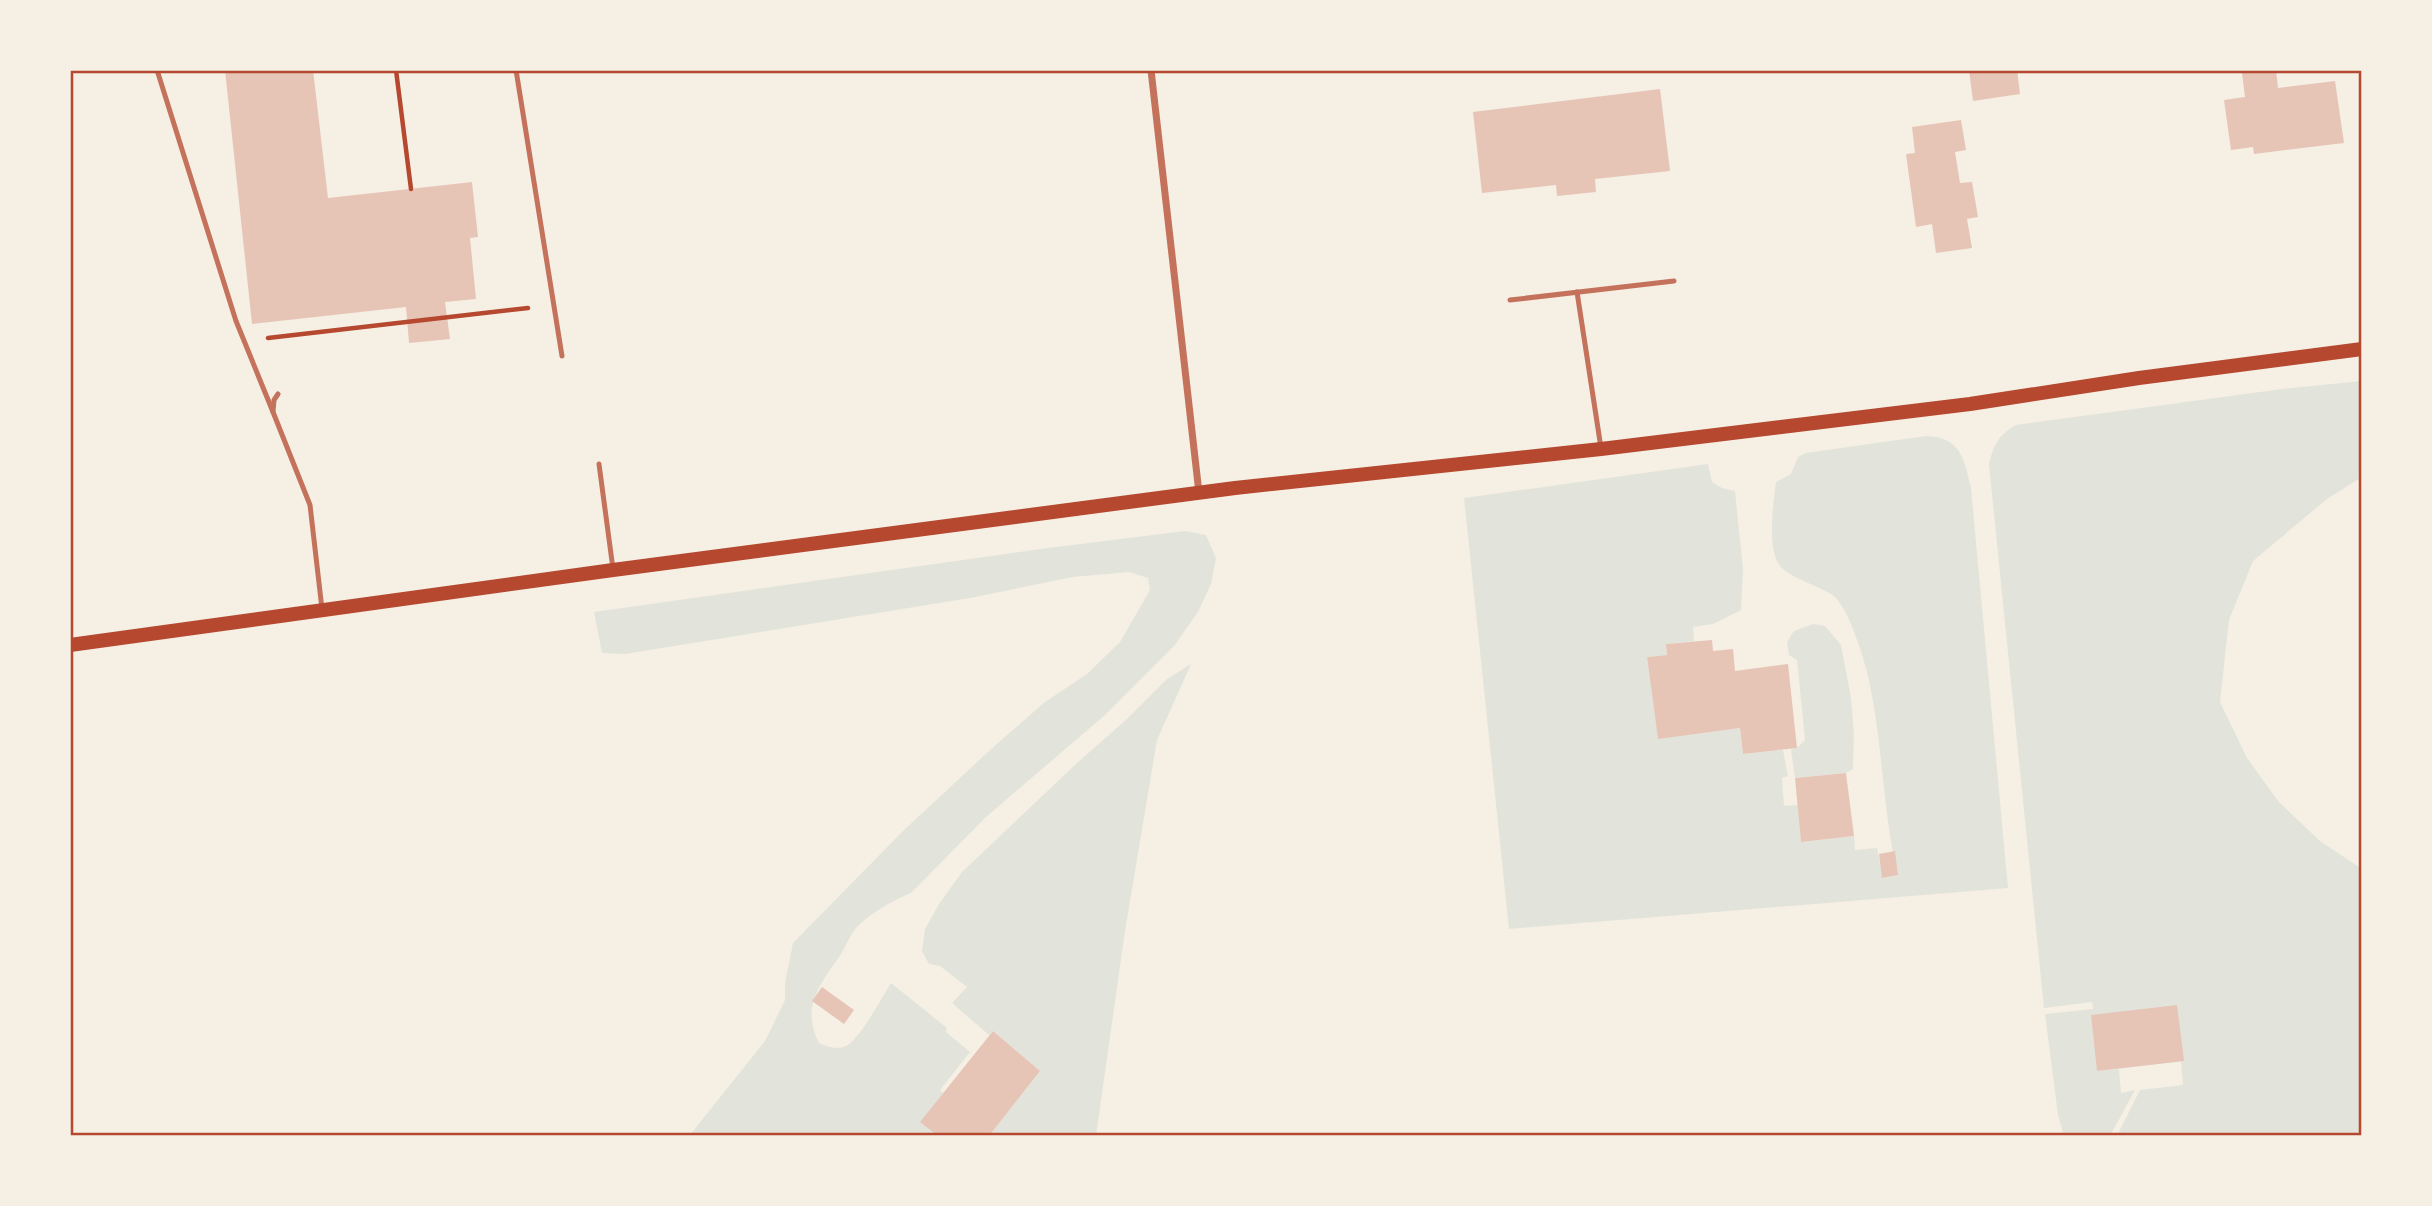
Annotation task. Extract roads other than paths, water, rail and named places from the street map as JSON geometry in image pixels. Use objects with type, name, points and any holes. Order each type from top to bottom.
[{"type":"main road","points":[[70,645],[1199,493],[1601,449],[1970,404],[2362,348]]},
{"type":"street","points":[[1151,70],[1199,493]]},
{"type":"lane","points":[[157,70],[236,321],[310,505],[323,611]]},
{"type":"lane","points":[[516,70],[562,356]]},
{"type":"lane","points":[[1510,300],[1674,281]]},
{"type":"lane","points":[[1577,292],[1601,449]]},
{"type":"lane","points":[[274,412],[274,400],[278,394]]},
{"type":"lane","points":[[599,464],[613,570]]}]
